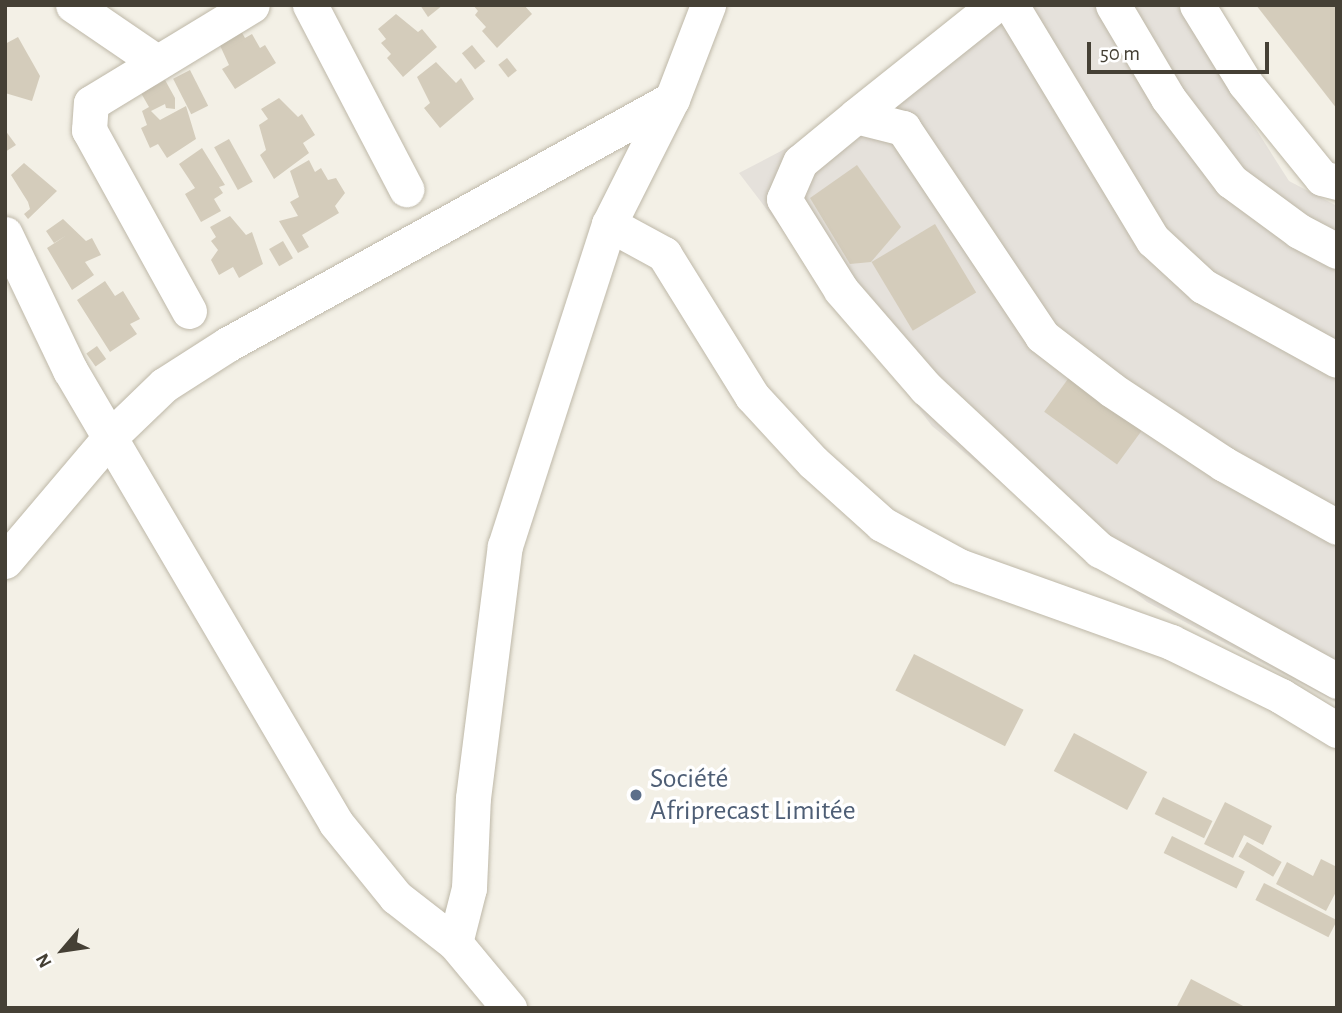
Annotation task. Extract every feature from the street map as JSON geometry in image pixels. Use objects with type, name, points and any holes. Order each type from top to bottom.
[{"type":"street","points":[[73,5],[155,61]]},
{"type":"street","points":[[189,311],[89,130],[91,103],[155,61],[252,5]]},
{"type":"street","points":[[310,5],[406,189]]},
{"type":"street","points":[[455,943],[469,888],[472,798],[505,546],[609,224],[672,99],[708,5]]},
{"type":"street","points":[[995,5],[800,162],[785,199],[841,290],[926,388],[1100,550],[1337,681]]},
{"type":"street","points":[[1011,5],[1153,240],[1203,286],[1337,359]]},
{"type":"street","points":[[1113,5],[1168,98],[1231,181],[1299,231],[1337,251]]},
{"type":"street","points":[[1197,5],[1245,83],[1322,178],[1337,182]]},
{"type":"street","points":[[5,561],[111,436],[164,385],[228,344],[672,99]]},
{"type":"street","points":[[856,116],[903,128],[1042,336],[1112,390],[1224,464],[1337,527]]},
{"type":"street","points":[[609,224],[664,254],[752,396],[813,462],[883,524],[959,566],[1171,642],[1281,696],[1337,730]]},
{"type":"street","points":[[5,234],[70,370],[336,823],[396,897],[455,943],[509,1008]]},
{"type":"shaded area","points":[[972,5],[1177,5],[1289,181],[1337,206],[1337,702],[1147,602],[932,426],[739,173],[842,119]]},
{"type":"building","points":[[420,5],[443,5],[428,17]]},
{"type":"building","points":[[473,5],[524,5],[532,14],[497,48],[482,31],[486,27],[475,15],[478,11]]},
{"type":"building","points":[[1256,5],[1337,5],[1337,109]]},
{"type":"building","points":[[396,14],[418,32],[422,29],[437,47],[403,77],[387,58],[391,54],[381,43],[386,39],[378,29]]},
{"type":"building","points":[[238,26],[245,38],[252,34],[260,48],[265,45],[276,63],[235,89],[222,69],[229,65],[217,39]]},
{"type":"building","points":[[18,37],[40,76],[32,101],[5,93],[5,44]]},
{"type":"building","points":[[472,45],[485,61],[475,70],[462,53]]},
{"type":"building","points":[[507,58],[517,71],[508,77],[498,65]]},
{"type":"building","points":[[436,62],[456,83],[461,78],[474,99],[440,128],[424,108],[430,103],[417,77]]},
{"type":"building","points":[[190,70],[208,106],[191,114],[173,79]]},
{"type":"building","points":[[165,80],[175,98],[175,109],[166,108],[165,104],[151,111],[160,120],[186,106],[196,139],[167,158],[158,144],[150,148],[141,128],[147,125],[142,111],[149,107],[141,93]]},
{"type":"building","points":[[279,98],[298,117],[302,114],[315,135],[303,143],[309,153],[274,179],[260,155],[266,150],[259,125],[268,119],[261,109]]},
{"type":"building","points":[[5,130],[16,145],[5,152]]},
{"type":"building","points":[[229,139],[253,182],[238,190],[214,147]]},
{"type":"building","points":[[202,148],[225,185],[219,187],[223,193],[214,199],[221,211],[201,222],[185,194],[195,188],[179,164]]},
{"type":"building","points":[[309,160],[315,172],[321,168],[328,180],[336,178],[345,193],[335,206],[339,213],[302,235],[309,247],[298,253],[279,221],[298,216],[290,202],[299,197],[290,171]]},
{"type":"building","points":[[24,163],[57,191],[28,219],[24,214],[30,209],[28,202],[11,175]]},
{"type":"building","points":[[857,165],[901,227],[871,262],[850,264],[810,198]]},
{"type":"building","points":[[230,216],[246,235],[252,232],[263,264],[239,278],[233,267],[219,275],[211,260],[218,250],[211,241],[216,237],[210,227]]},
{"type":"building","points":[[63,219],[86,241],[92,238],[101,255],[85,262],[94,275],[72,290],[47,248],[67,235],[54,243],[46,231]]},
{"type":"building","points":[[935,224],[976,293],[913,331],[872,262]]},
{"type":"building","points":[[283,241],[293,258],[279,266],[269,249]]},
{"type":"building","points":[[105,281],[115,296],[123,291],[140,319],[130,324],[137,334],[110,352],[77,300]]},
{"type":"building","points":[[97,346],[106,359],[96,367],[86,353]]},
{"type":"building","points":[[1073,372],[1146,425],[1117,465],[1044,412]]},
{"type":"building","points":[[914,654],[1024,710],[1005,746],[895,691]]},
{"type":"building","points":[[1074,733],[1147,772],[1127,810],[1054,771]]},
{"type":"building","points":[[1163,797],[1212,821],[1204,838],[1155,814]]},
{"type":"building","points":[[1225,802],[1272,826],[1263,845],[1244,835],[1233,858],[1204,844]]},
{"type":"building","points":[[1172,836],[1245,872],[1236,889],[1164,853]]},
{"type":"building","points":[[1247,842],[1282,862],[1273,877],[1238,857]]},
{"type":"building","points":[[1321,859],[1337,867],[1337,890],[1326,911],[1276,884],[1287,862],[1313,876]]},
{"type":"building","points":[[1264,883],[1337,920],[1328,937],[1255,900]]},
{"type":"building","points":[[1191,979],[1247,1008],[1176,1008]]},
{"type":"place","name":"Société Afriprecast Limitée","points":[[636,795]]}]
